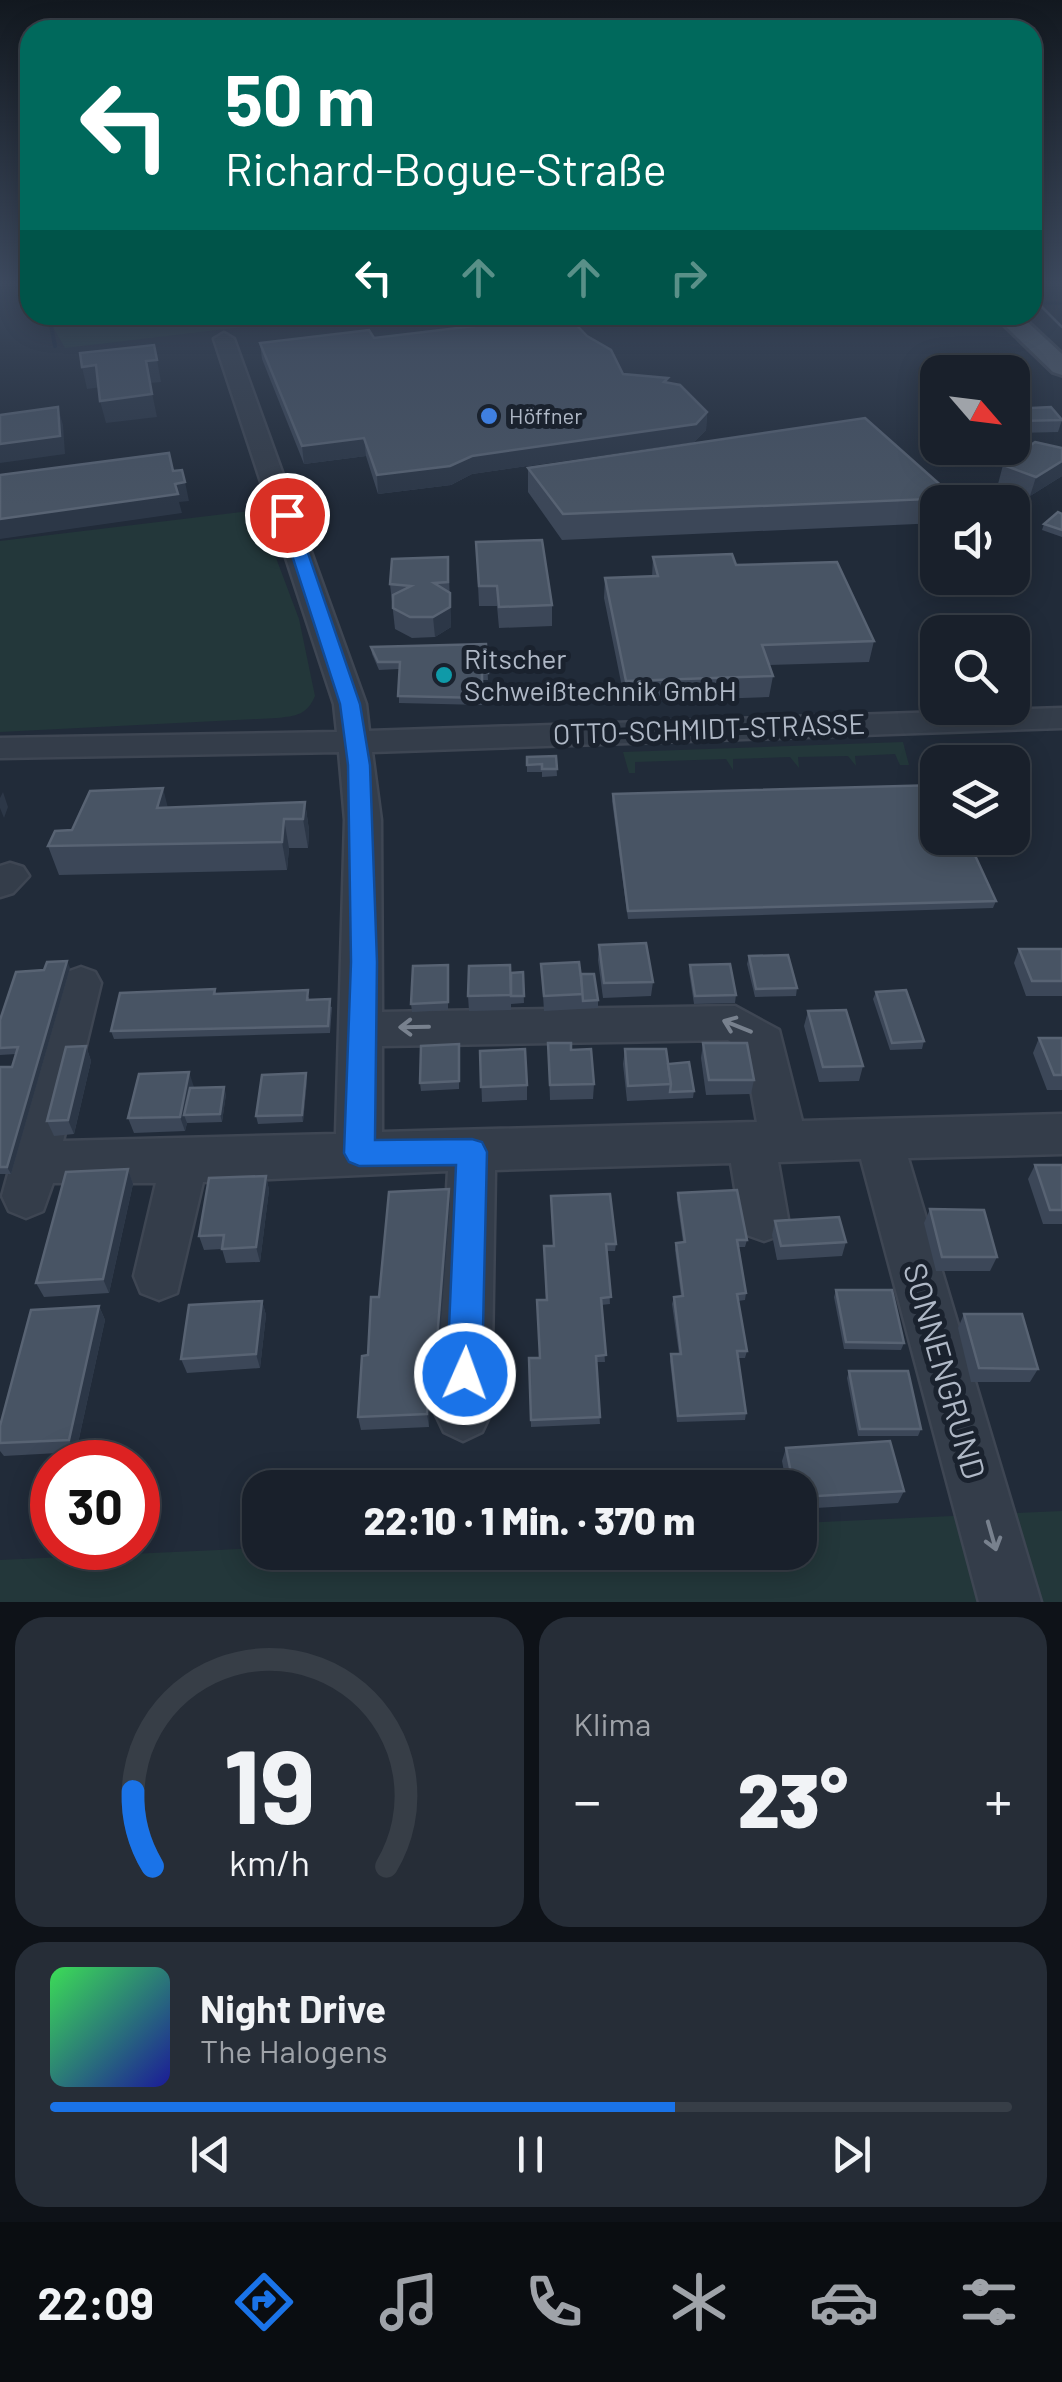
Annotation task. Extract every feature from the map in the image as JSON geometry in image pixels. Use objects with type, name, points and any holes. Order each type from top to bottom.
[{"type":"street","points":[[230,357],[350,704],[356,740],[363,820],[364,1029],[359,1153]]},
{"type":"street","name":"OTTO-SCHMIDT-STRASSE","points":[[0,748],[1062,718]]},
{"type":"street","points":[[81,984],[31,1179],[184,1162],[359,1153],[1062,1134]]},
{"type":"street","points":[[364,1029],[736,1023],[764,1042],[764,1219]]},
{"type":"street","name":"SONNENGRUND","points":[[879,1140],[1010,1602]]},
{"type":"street","points":[[463,1413],[472,1152]]},
{"type":"street","points":[[159,1276],[184,1162]]},
{"type":"green space","points":[[258,510],[299,619],[315,696],[304,711],[277,718],[0,732],[0,541]]},
{"type":"green space","points":[[903,742],[909,765],[900,765],[895,754],[855,756],[856,766],[848,756],[798,757],[799,768],[790,757],[733,759],[733,770],[726,759],[635,762],[635,773],[629,773],[623,752]]},
{"type":"green space","points":[[1062,1511],[1062,1602],[0,1602],[0,1560],[30,1559],[30,1570],[160,1570],[160,1553],[242,1549],[242,1570],[817,1570],[817,1522]]},
{"type":"building","points":[[81,357],[156,357],[157,360],[146,361],[152,394],[100,401],[96,365],[82,367]]},
{"type":"building","name":"Höffner","points":[[266,357],[614,357],[623,374],[668,378],[664,382],[680,385],[707,412],[696,424],[472,456],[450,466],[377,475],[364,438],[302,446]]},
{"type":"building","points":[[58,407],[60,436],[0,444],[0,415]]},
{"type":"building","points":[[1051,407],[1062,420],[1030,421],[1030,408]]},
{"type":"building","points":[[865,418],[940,485],[920,485],[920,499],[563,514],[528,468]]},
{"type":"building","points":[[1035,442],[1062,448],[1062,461],[1036,477],[1003,465],[1030,465],[1030,446]]},
{"type":"building","points":[[169,453],[173,471],[182,470],[185,482],[175,484],[178,494],[0,519],[0,475]]},
{"type":"building","points":[[1058,512],[1062,514],[1062,530],[1044,524]]},
{"type":"building","points":[[542,540],[552,605],[499,607],[497,586],[479,586],[476,542]]},
{"type":"building","points":[[732,554],[736,565],[837,562],[874,641],[762,645],[773,676],[626,681],[605,578],[658,576],[653,557]]},
{"type":"building","points":[[448,557],[448,582],[434,583],[450,593],[450,607],[433,617],[410,617],[393,608],[393,595],[411,586],[390,584],[392,559]]},
{"type":"building","name":"Ritscher Schweißtechnik GmbH","points":[[486,644],[488,673],[482,673],[482,698],[398,696],[400,662],[378,662],[371,647]]},
{"type":"building","points":[[556,756],[557,769],[527,765],[527,757]]},
{"type":"building","points":[[920,785],[920,855],[975,855],[996,901],[628,911],[613,794]]},
{"type":"building","points":[[163,788],[157,808],[305,802],[303,819],[284,819],[282,842],[48,846],[55,831],[72,830],[90,791]]},
{"type":"building","points":[[646,943],[653,982],[604,983],[599,945]]},
{"type":"building","points":[[1019,949],[1062,949],[1062,981],[1032,981]]},
{"type":"building","points":[[788,955],[797,988],[756,989],[749,956]]},
{"type":"building","points":[[67,961],[7,1167],[0,1167],[0,1067],[12,1067],[18,1047],[0,1048],[0,1020],[16,972],[44,970],[47,962]]},
{"type":"building","points":[[579,962],[583,994],[544,996],[541,964]]},
{"type":"building","points":[[730,964],[736,995],[695,996],[690,965]]},
{"type":"building","points":[[448,965],[448,1002],[411,1004],[413,966]]},
{"type":"building","points":[[510,965],[511,995],[468,996],[469,966]]},
{"type":"building","points":[[523,972],[524,996],[511,996],[511,973]]},
{"type":"building","points":[[581,974],[594,974],[598,1000],[583,1001]]},
{"type":"building","points":[[215,989],[214,994],[308,990],[307,1000],[330,999],[328,1026],[111,1031],[120,993]]},
{"type":"building","points":[[906,990],[924,1041],[892,1043],[876,992]]},
{"type":"building","points":[[846,1010],[863,1066],[823,1067],[808,1011]]},
{"type":"building","points":[[1039,1038],[1062,1038],[1062,1075],[1054,1075]]},
{"type":"building","points":[[548,1043],[571,1043],[571,1050],[591,1049],[594,1084],[550,1085]]},
{"type":"building","points":[[703,1043],[747,1043],[754,1080],[709,1080]]},
{"type":"building","points":[[459,1044],[459,1081],[420,1083],[421,1046]]},
{"type":"building","points":[[86,1046],[68,1120],[47,1121],[66,1047]]},
{"type":"building","points":[[525,1049],[527,1085],[481,1087],[480,1051]]},
{"type":"building","points":[[625,1049],[666,1049],[671,1084],[628,1086]]},
{"type":"building","points":[[689,1062],[694,1091],[670,1092],[668,1064]]},
{"type":"building","points":[[189,1072],[180,1117],[128,1118],[139,1074]]},
{"type":"building","points":[[306,1073],[302,1115],[256,1116],[262,1075]]},
{"type":"building","points":[[224,1087],[220,1114],[184,1115],[190,1088]]},
{"type":"building","points":[[1035,1165],[1062,1165],[1062,1210],[1050,1210]]},
{"type":"building","points":[[128,1169],[103,1279],[36,1283],[66,1172]]},
{"type":"building","points":[[266,1176],[256,1247],[222,1249],[224,1235],[199,1236],[209,1178]]},
{"type":"building","points":[[449,1189],[436,1352],[429,1352],[427,1414],[358,1417],[362,1356],[368,1355],[371,1297],[379,1297],[389,1192]]},
{"type":"building","points":[[737,1190],[747,1240],[737,1240],[746,1293],[737,1294],[747,1351],[737,1351],[746,1413],[678,1416],[671,1354],[681,1354],[674,1297],[683,1296],[676,1243],[685,1242],[678,1193]]},
{"type":"building","points":[[610,1194],[616,1244],[606,1244],[611,1297],[601,1298],[606,1355],[596,1356],[600,1417],[531,1420],[529,1358],[540,1358],[537,1300],[547,1300],[544,1246],[554,1246],[551,1196]]},
{"type":"building","points":[[930,1209],[984,1210],[997,1257],[942,1257]]},
{"type":"building","points":[[839,1217],[846,1242],[781,1246],[775,1221]]},
{"type":"building","points":[[836,1290],[892,1290],[904,1343],[846,1342]]},
{"type":"building","points":[[262,1301],[256,1354],[181,1359],[189,1305]]},
{"type":"building","points":[[99,1306],[69,1440],[0,1443],[0,1426],[31,1310]]},
{"type":"building","points":[[964,1314],[1022,1314],[1038,1369],[979,1368]]},
{"type":"building","points":[[849,1371],[908,1371],[921,1429],[860,1429]]},
{"type":"building","points":[[890,1441],[904,1491],[817,1496],[817,1470],[790,1470],[786,1448]]},
{"type":"place","name":"Höffner","points":[[489,416]]},
{"type":"place","name":"Ritscher Schweißtechnik GmbH","points":[[444,675]]},
{"type":"route","points":[[287,515],[350,704],[359,765],[364,1029],[359,1153],[472,1152],[465,1374]]}]
